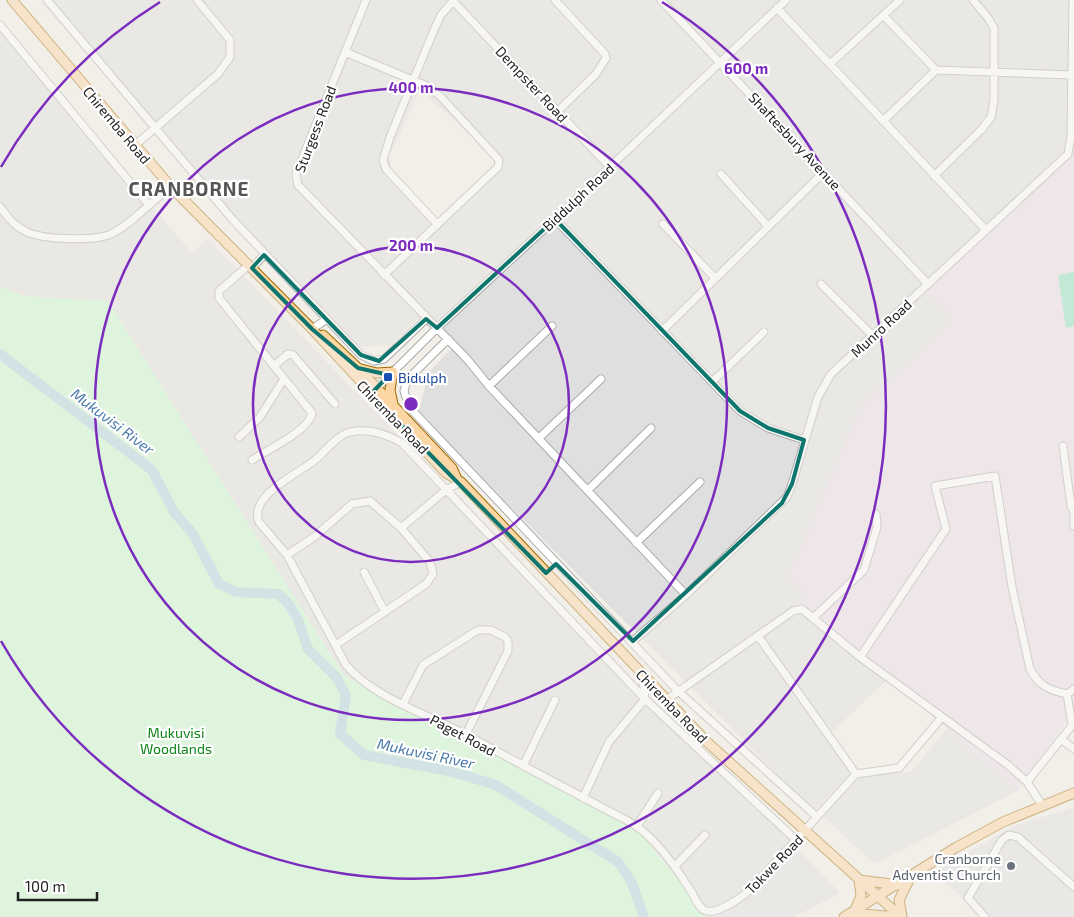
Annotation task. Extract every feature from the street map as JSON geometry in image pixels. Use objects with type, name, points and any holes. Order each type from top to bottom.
[{"type":"main road","name":"Chiremba Road","points":[[12,0],[134,146],[171,187],[374,391],[446,473],[459,480]]},
{"type":"main road","name":"Chiremba Road","points":[[312,329],[322,334],[358,368],[374,391],[393,404],[452,468],[459,480],[543,571],[706,741],[900,917]]},
{"type":"main road","points":[[358,368],[377,373],[394,372],[390,390],[393,404]]},
{"type":"main road","points":[[850,913],[910,878],[955,848],[1042,805],[1074,793]]},
{"type":"main road","points":[[850,913],[900,917],[899,900],[910,878]]},
{"type":"main road","points":[[850,913],[861,896],[859,880],[898,884]]},
{"type":"street","points":[[47,0],[264,255],[361,355],[374,361],[384,359],[426,319]]},
{"type":"street","points":[[134,146],[218,74],[230,57],[230,40],[197,0]]},
{"type":"street","name":"Sturgess Road","points":[[366,0],[296,174],[296,180],[301,189],[426,319],[448,339],[686,595]]},
{"type":"street","points":[[437,224],[383,164],[390,138],[441,15],[454,0]]},
{"type":"street","name":"Dempster Road","points":[[454,0],[610,167]]},
{"type":"street","points":[[555,0],[605,54],[606,58],[596,74],[557,112]]},
{"type":"street","name":"Shaftesbury Avenue","points":[[660,0],[928,284]]},
{"type":"street","name":"Biddulph Road","points":[[374,391],[437,328],[786,0]]},
{"type":"street","points":[[830,64],[900,0]]},
{"type":"street","points":[[934,176],[987,124],[993,108],[995,71],[994,28],[973,0]]},
{"type":"street","name":"Munro Road","points":[[632,641],[686,595],[787,497],[823,384],[831,374],[1068,154],[1071,136],[1073,0]]},
{"type":"street","points":[[777,8],[986,230]]},
{"type":"street","points":[[884,16],[936,70]]},
{"type":"street","points":[[0,25],[148,204]]},
{"type":"street","points":[[345,52],[427,86],[441,96],[499,160],[498,167],[384,275]]},
{"type":"street","points":[[883,121],[936,70],[995,71],[1072,76]]},
{"type":"street","points":[[662,331],[714,277],[824,172]]},
{"type":"street","points":[[721,174],[767,226]]},
{"type":"street","points":[[0,207],[15,225],[25,231],[46,236],[85,238],[113,233],[171,187]]},
{"type":"street","points":[[555,219],[735,407],[756,423],[804,440]]},
{"type":"street","points":[[663,224],[714,277]]},
{"type":"street","points":[[252,460],[288,438],[312,417],[311,409],[218,298],[219,291],[264,255]]},
{"type":"street","points":[[821,284],[873,336]]},
{"type":"street","points":[[312,329],[327,319]]},
{"type":"street","points":[[490,386],[552,326]]},
{"type":"street","points":[[712,382],[764,332]]},
{"type":"street","points":[[448,339],[407,380],[404,391],[410,407],[556,564],[677,690],[817,817]]},
{"type":"street","points":[[274,366],[288,354],[293,355],[335,404]]},
{"type":"street","points":[[239,437],[260,417],[284,379]]},
{"type":"street","points":[[539,438],[601,379]]},
{"type":"street","points":[[588,490],[652,428]]},
{"type":"street","name":"Chiremba Road","points":[[258,512],[260,505],[284,480],[310,464],[346,434],[374,432],[402,443],[645,700],[796,840]]},
{"type":"street","points":[[1063,446],[1071,506],[1074,512],[1074,526]]},
{"type":"street","points":[[401,528],[459,480],[468,469]]},
{"type":"street","points":[[860,657],[946,530],[935,486],[995,476],[1012,587],[1030,669],[1036,680],[1044,688],[1067,694]]},
{"type":"street","points":[[636,543],[700,482]]},
{"type":"street","points":[[287,555],[358,502],[370,501],[401,528],[430,562],[433,574],[426,584],[336,644]]},
{"type":"street","name":"Paget Road","points":[[258,512],[260,522],[287,555],[346,665],[354,674],[403,704],[466,734],[637,826],[675,866],[700,906],[707,911],[715,911]]},
{"type":"street","points":[[814,618],[864,570],[877,527],[876,514]]},
{"type":"street","points":[[530,577],[556,564]]},
{"type":"street","points":[[364,572],[385,612]]},
{"type":"street","points":[[666,700],[677,690],[796,609],[802,609],[860,657],[1008,765],[1027,782],[1042,805]]},
{"type":"street","points":[[403,704],[423,665],[478,630],[492,630],[505,637],[508,641],[508,650],[466,734]]},
{"type":"street","points":[[758,636],[856,774],[899,768],[942,717]]},
{"type":"street","points":[[583,798],[609,742],[645,700],[643,677]]},
{"type":"street","points":[[1067,694],[1074,689]]},
{"type":"street","points":[[1027,782],[1073,724],[1067,694]]},
{"type":"street","points":[[523,766],[555,700]]},
{"type":"street","points":[[1062,740],[1074,749]]},
{"type":"street","name":"Tokwe Road","points":[[715,911],[744,896],[856,774]]},
{"type":"street","points":[[637,826],[658,793]]},
{"type":"street","points":[[675,866],[705,835]]},
{"type":"street","points":[[982,915],[968,898],[1002,840],[1009,835],[1018,837],[1074,887]]},
{"type":"highlighted area","points":[[555,219],[740,411],[768,428],[804,440],[792,484],[782,503],[633,641],[556,564],[546,573],[371,394],[389,375],[358,368],[312,329],[252,268],[264,255],[361,355],[379,361],[426,319],[437,328]]},
{"type":"shaded area","points":[[53,0],[1074,0],[1069,145],[927,291],[955,320],[860,409],[805,597],[798,604],[889,678],[832,732],[852,772],[814,811],[418,414],[429,372],[453,347],[423,314],[390,345],[359,347],[238,225]],"holes":[[[420,90],[502,162],[440,220],[393,173],[389,157]]]},
{"type":"shaded area","points":[[0,28],[192,253],[207,238],[840,893],[794,917],[708,917],[635,826],[344,676],[108,301],[24,296],[0,286]]},
{"type":"shaded area","points":[[1069,145],[1074,145],[1074,710],[1018,791],[889,678],[798,603],[805,597],[789,576],[860,409],[955,320],[926,291]]},
{"type":"shaded area","points":[[947,729],[1018,791],[874,864],[823,816],[861,776],[911,772]]},
{"type":"shaded area","points":[[1074,807],[1074,917],[983,917],[935,873],[1011,827]]},
{"type":"green space","points":[[1074,272],[1074,326],[1066,328],[1058,275]]},
{"type":"green space","name":"Mukuvisi Woodlands","points":[[0,286],[24,296],[108,301],[344,676],[635,826],[708,917],[0,917]]},
{"type":"waterway","name":"Mukuvisi River","points":[[0,354],[152,470],[174,512],[193,534],[219,584],[236,592],[278,594],[287,602],[298,619],[308,649],[337,678],[346,695],[340,734],[364,755],[453,772],[496,785],[618,862],[631,881],[644,917]]},
{"type":"place","name":"Bidulph","points":[[388,377]]},
{"type":"place","name":"Cranborne Adventist Church","points":[[1011,866]]},
{"type":"district","name":"CRANBORNE","points":[[189,188]]}]
